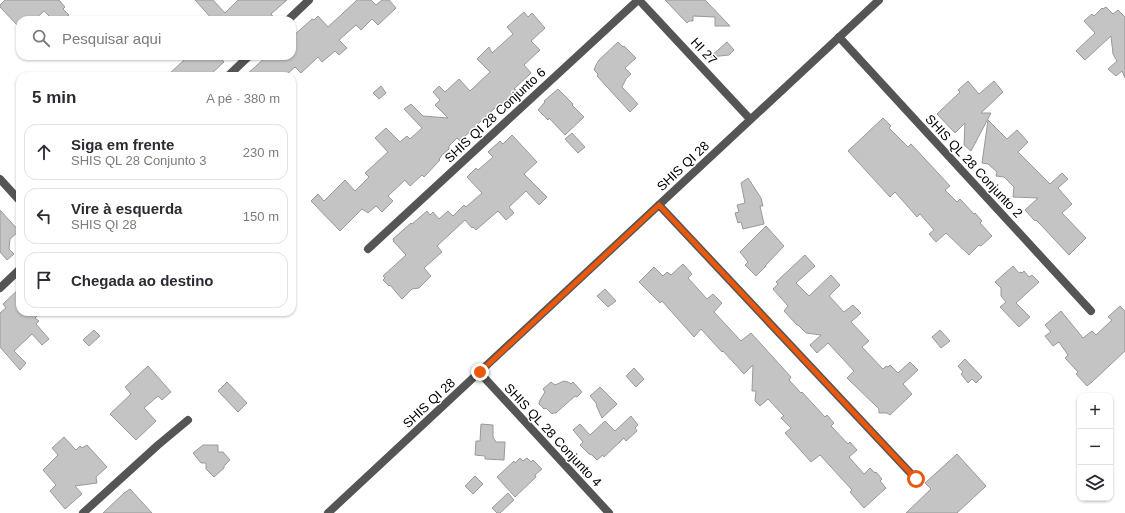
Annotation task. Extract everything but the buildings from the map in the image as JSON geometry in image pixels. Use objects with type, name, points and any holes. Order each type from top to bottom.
[{"type":"street","points":[[292,16],[310,0]]},
{"type":"street","name":"HI 27","points":[[639,0],[750,119]]},
{"type":"street","name":"SHIS QI 28 Conjunto 6","points":[[368,249],[639,0]]},
{"type":"street","name":"SHIS QI 28","points":[[328,513],[879,0]]},
{"type":"street","name":"SHIS QL 28 Conjunto 2","points":[[839,37],[1091,311]]},
{"type":"street","points":[[232,72],[245,60]]},
{"type":"street","points":[[0,179],[16,197]]},
{"type":"street","points":[[659,205],[916,479]]},
{"type":"street","points":[[0,288],[16,273]]},
{"type":"street","name":"SHIS QL 28 Conjunto 4","points":[[480,372],[609,513]]},
{"type":"street","points":[[84,513],[158,445],[188,420]]},
{"type":"route","points":[[480,372],[659,205],[916,479]]}]
